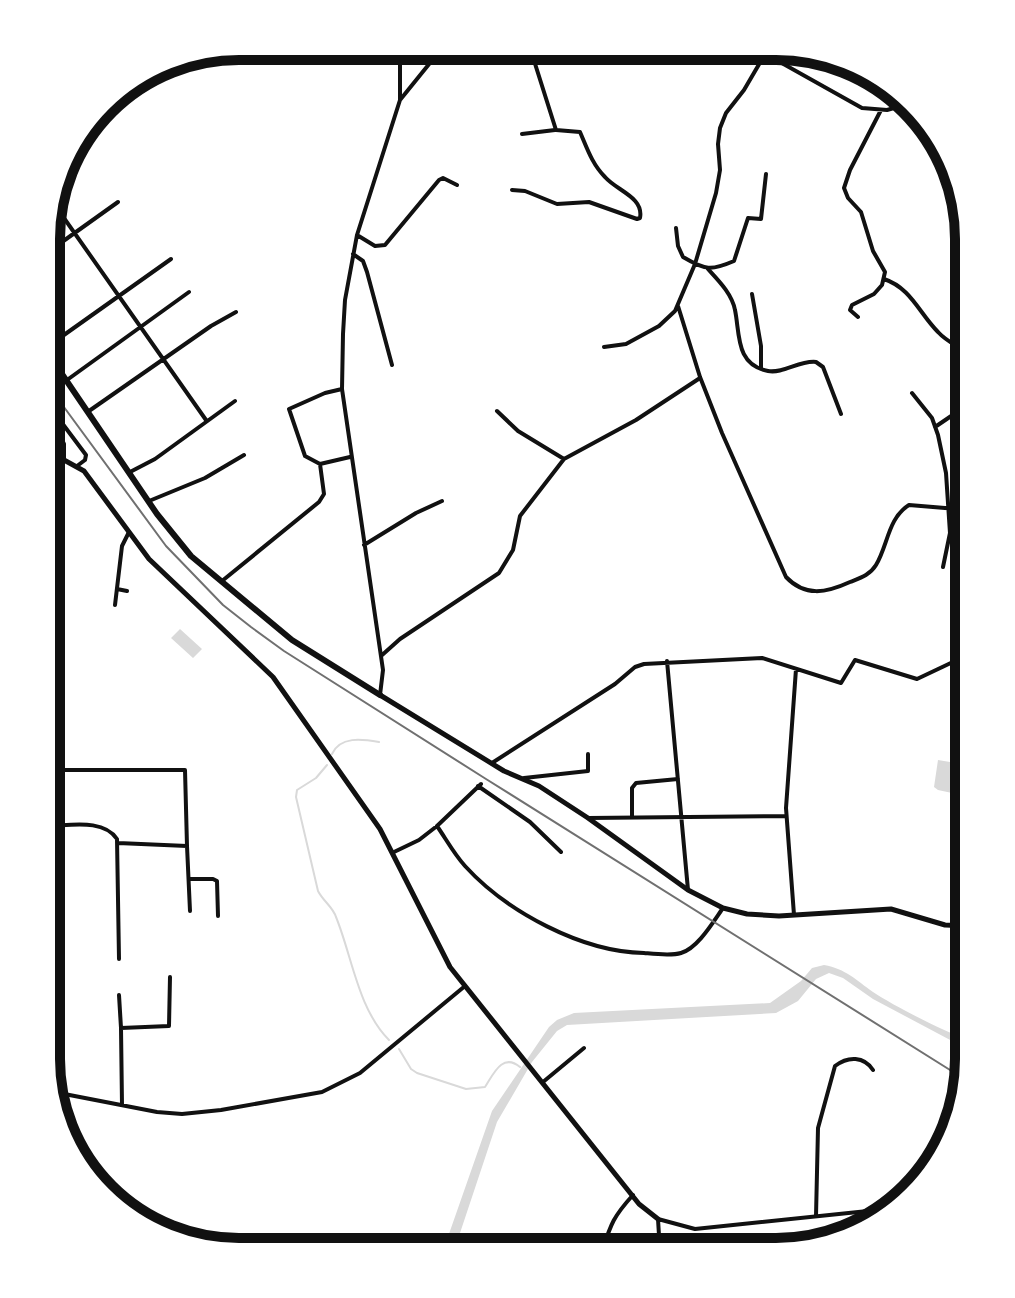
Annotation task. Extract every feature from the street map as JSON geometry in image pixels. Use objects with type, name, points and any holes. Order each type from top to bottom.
[{"type":"main road","points":[[60,370],[149,501],[191,556],[292,640],[380,695]]},
{"type":"street","points":[[400,60],[400,100],[353,254],[345,300],[342,389],[383,670],[380,695],[588,818],[688,890],[723,908],[747,914],[794,915],[891,909],[955,925]]},
{"type":"street","points":[[400,100],[432,60]]},
{"type":"street","points":[[534,60],[556,130]]},
{"type":"street","points":[[604,347],[626,344],[659,326],[678,306],[695,264],[716,193],[720,170],[720,128],[726,113],[762,60]]},
{"type":"street","points":[[775,60],[854,105],[881,110],[897,107]]},
{"type":"street","points":[[858,317],[850,310],[852,305],[874,294],[882,285],[885,272],[873,251],[861,212],[848,198],[844,188],[881,110]]},
{"type":"street","points":[[512,190],[525,191],[557,204],[589,202],[640,218],[640,206],[597,168],[580,132],[556,130],[522,134]]},
{"type":"street","points":[[676,228],[683,257],[695,264],[708,269],[734,261],[748,218],[761,219],[766,174]]},
{"type":"street","points":[[357,235],[375,246],[385,245],[439,180],[443,178],[457,185]]},
{"type":"street","points":[[60,243],[118,202]]},
{"type":"street","points":[[62,216],[206,420]]},
{"type":"street","points":[[353,254],[363,261],[367,272],[392,365]]},
{"type":"street","points":[[60,340],[171,259]]},
{"type":"street","points":[[708,269],[728,292],[735,309],[739,348],[761,369],[773,371],[816,362],[823,367],[841,414]]},
{"type":"street","points":[[884,279],[903,287],[933,328],[955,347]]},
{"type":"street","points":[[67,380],[189,292]]},
{"type":"street","points":[[752,294],[761,346],[761,369]]},
{"type":"street","points":[[678,306],[700,377],[761,524],[786,577],[795,586],[810,592],[830,591],[868,575],[874,568],[895,518],[909,505],[955,508]]},
{"type":"street","points":[[89,411],[236,312]]},
{"type":"street","points":[[381,656],[400,639],[499,573],[513,550],[520,516],[564,459],[636,420],[700,377]]},
{"type":"street","points":[[342,389],[289,409],[305,456],[320,464],[350,457]]},
{"type":"street","points":[[912,393],[932,418],[935,427],[950,507],[950,533],[943,567]]},
{"type":"street","points":[[130,472],[155,459],[235,401]]},
{"type":"street","points":[[497,411],[518,431],[564,459]]},
{"type":"street","points":[[935,427],[955,413]]},
{"type":"street","points":[[60,420],[86,455],[77,466]]},
{"type":"street","points":[[60,436],[64,444],[64,460]]},
{"type":"street","points":[[149,501],[205,478],[244,455]]},
{"type":"street","points":[[60,460],[84,471],[149,559],[273,677],[364,804],[394,852],[441,950],[465,986],[633,1195],[658,1219],[695,1229],[871,1211]]},
{"type":"street","points":[[220,582],[319,502],[324,494],[320,464]]},
{"type":"street","points":[[364,545],[442,501]]},
{"type":"street","points":[[115,605],[122,546],[129,532]]},
{"type":"street","points":[[117,589],[127,591]]},
{"type":"street","points":[[491,763],[615,684],[635,667],[667,661],[762,658],[841,683],[855,660],[917,679],[955,661]]},
{"type":"street","points":[[667,661],[688,890]]},
{"type":"street","points":[[794,915],[786,816],[796,669]]},
{"type":"street","points":[[522,779],[588,771],[588,754]]},
{"type":"street","points":[[60,770],[185,770],[190,911]]},
{"type":"street","points":[[632,817],[631,792],[636,783],[678,779]]},
{"type":"street","points":[[394,852],[419,840],[437,826],[480,785],[530,822],[561,852]]},
{"type":"street","points":[[588,818],[786,816]]},
{"type":"street","points":[[60,826],[102,827],[112,831],[118,843],[119,959]]},
{"type":"street","points":[[437,826],[462,863],[495,894],[550,928],[574,939],[622,953],[680,954],[696,942],[723,908]]},
{"type":"street","points":[[118,843],[187,846]]},
{"type":"street","points":[[189,879],[217,881],[218,916]]},
{"type":"street","points":[[121,1028],[169,1026],[170,977]]},
{"type":"street","points":[[64,1094],[182,1114],[322,1092],[360,1073],[465,986]]},
{"type":"street","points":[[119,995],[122,1105]]},
{"type":"street","points":[[543,1082],[584,1048]]},
{"type":"street","points":[[816,1216],[818,1128],[835,1066],[841,1061],[858,1059],[866,1061],[873,1070]]},
{"type":"street","points":[[605,1238],[615,1215],[633,1195]]},
{"type":"street","points":[[658,1219],[659,1238]]},
{"type":"shaded area","points":[[180,629],[202,649],[193,658],[171,638]]},
{"type":"shaded area","points":[[938,760],[955,763],[952,793],[934,787]]},
{"type":"shaded area","points":[[824,965],[845,972],[906,1011],[955,1034],[955,1043],[829,973],[816,979],[798,1001],[776,1013],[567,1025],[557,1031],[532,1062],[497,1122],[458,1238],[448,1238],[492,1111],[549,1027],[557,1020],[574,1013],[770,1003],[801,981],[812,968]]},
{"type":"waterway","points":[[332,754],[346,742],[379,742]]},
{"type":"waterway","points":[[327,765],[316,778],[297,790],[296,797],[318,891],[335,913],[363,998],[378,1027],[389,1040]]},
{"type":"waterway","points":[[399,1049],[417,1073],[466,1089],[485,1087],[503,1064],[514,1063],[520,1067]]},
{"type":"railway","points":[[60,402],[166,546],[223,605],[251,627],[284,651],[955,1073]]}]
